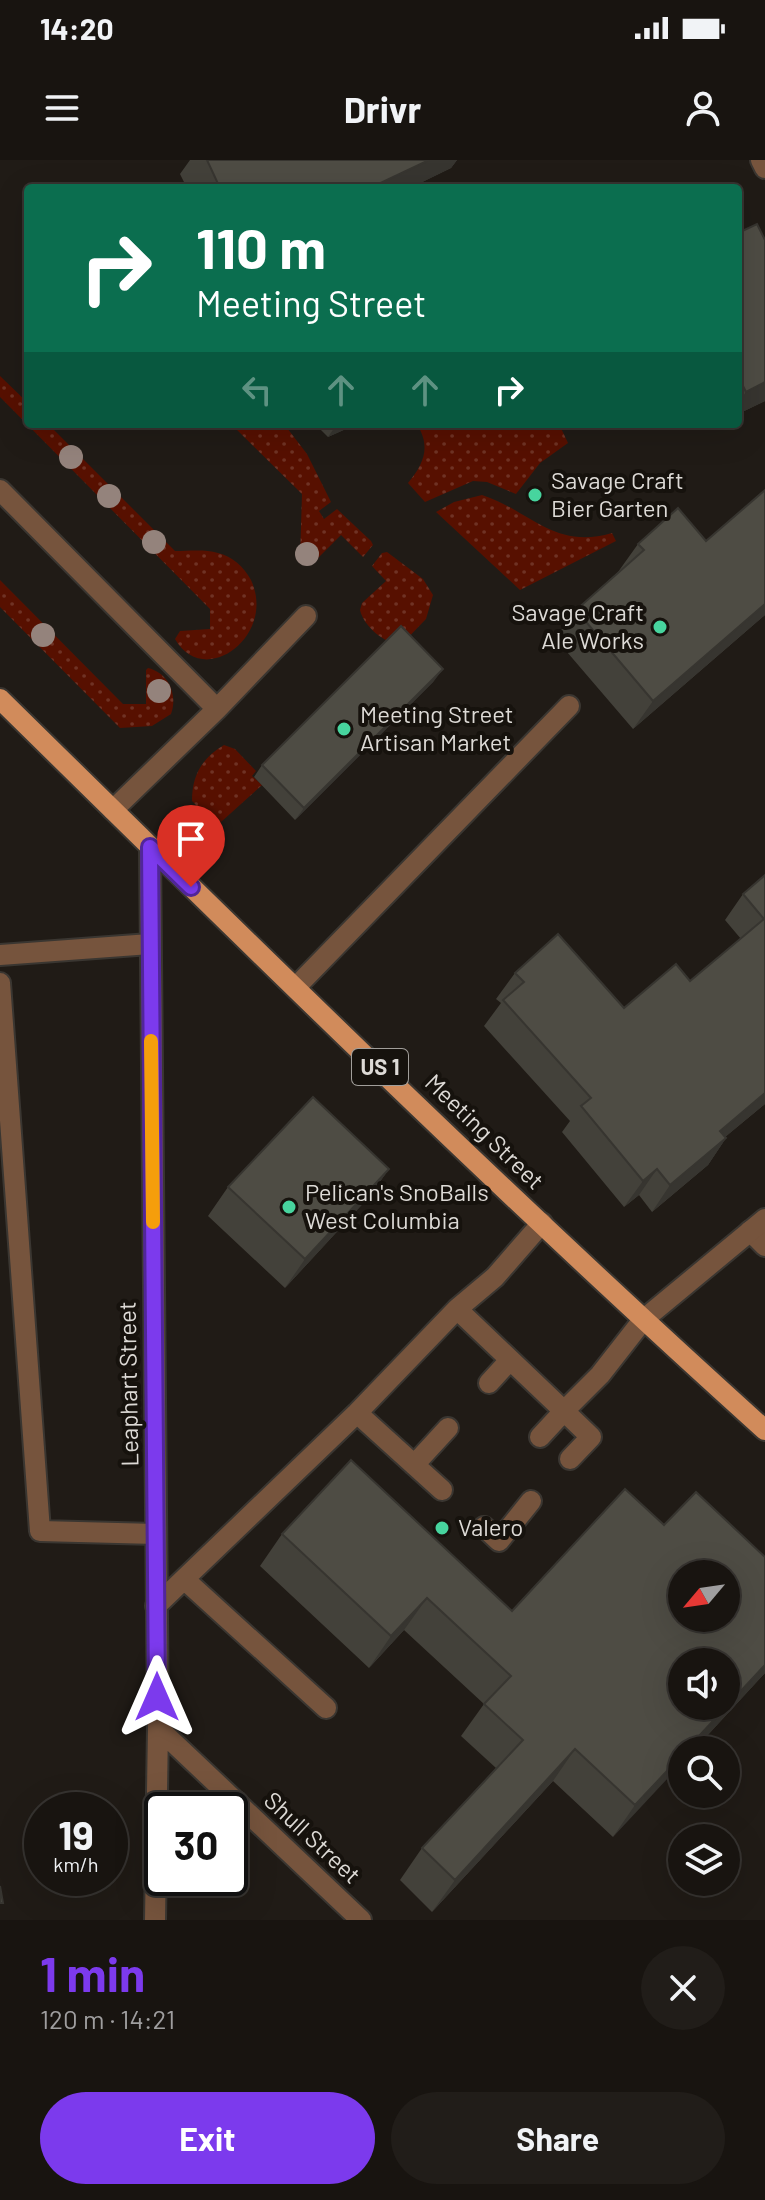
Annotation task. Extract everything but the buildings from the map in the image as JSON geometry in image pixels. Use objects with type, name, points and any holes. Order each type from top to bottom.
[{"type":"main road","name":"Meeting Street","points":[[0,699],[643,1320],[765,1430]]},
{"type":"street","points":[[761,160],[765,168]]},
{"type":"street","points":[[0,490],[217,709]]},
{"type":"street","points":[[113,810],[217,709],[306,616]]},
{"type":"street","points":[[296,987],[569,706]]},
{"type":"street","name":"Leaphart Street","points":[[150,847],[158,1728],[155,1920]]},
{"type":"street","points":[[0,955],[150,944]]},
{"type":"street","points":[[0,983],[40,1531],[156,1534]]},
{"type":"street","points":[[156,1606],[357,1413],[457,1309],[495,1277],[542,1223]]},
{"type":"street","points":[[540,1437],[600,1375],[643,1320],[760,1232]]},
{"type":"street","points":[[457,1309],[591,1437],[570,1459]]},
{"type":"street","points":[[489,1383],[510,1360]]},
{"type":"street","points":[[357,1413],[442,1490]]},
{"type":"street","points":[[414,1465],[448,1428]]},
{"type":"street","points":[[484,1527],[499,1541],[531,1501]]},
{"type":"street","points":[[184,1579],[326,1708]]},
{"type":"street","name":"Shull Street","points":[[158,1728],[361,1920]]},
{"type":"shaded area","points":[[0,376],[24,399],[24,421],[0,397]]},
{"type":"shaded area","points":[[31,428],[52,428],[175,551],[223,554],[245,571],[251,580],[256,601],[254,620],[246,637],[234,650],[219,658],[203,659],[188,653],[175,639],[180,631],[210,629],[210,609]]},
{"type":"shaded area","points":[[235,428],[287,428],[307,454],[331,502],[319,511],[324,519],[337,509],[371,541],[373,545],[363,557],[341,535],[312,564],[303,565],[300,559],[302,494]]},
{"type":"shaded area","points":[[419,428],[561,428],[568,443],[540,463],[516,494],[487,482],[473,481],[425,502],[408,483],[424,456]]},
{"type":"shaded area","points":[[482,495],[558,533],[592,537],[612,533],[616,541],[520,590],[436,512],[454,502]]},
{"type":"shaded area","points":[[387,552],[423,579],[433,595],[426,619],[400,646],[376,633],[360,610],[362,603],[386,581],[372,566],[382,553]]},
{"type":"shaded area","points":[[0,580],[123,704],[146,704],[146,670],[148,668],[161,675],[172,692],[171,714],[152,726],[120,728],[0,607]]},
{"type":"shaded area","points":[[224,745],[235,749],[256,771],[252,776],[262,785],[221,822],[209,818],[192,801],[200,768]]},
{"type":"slow traffic","points":[[151,1041],[153,1222]]},
{"type":"place","name":"Savage Craft Bier Garten","points":[[535,495]]},
{"type":"place","name":"Savage Craft Ale Works","points":[[660,627]]},
{"type":"place","name":"Meeting Street Artisan Market","points":[[344,729]]},
{"type":"place","name":"Pelican's SnoBalls West Columbia","points":[[289,1207]]},
{"type":"place","name":"Valero","points":[[442,1528]]},
{"type":"route","points":[[157,1697],[150,847],[191,887]]}]
